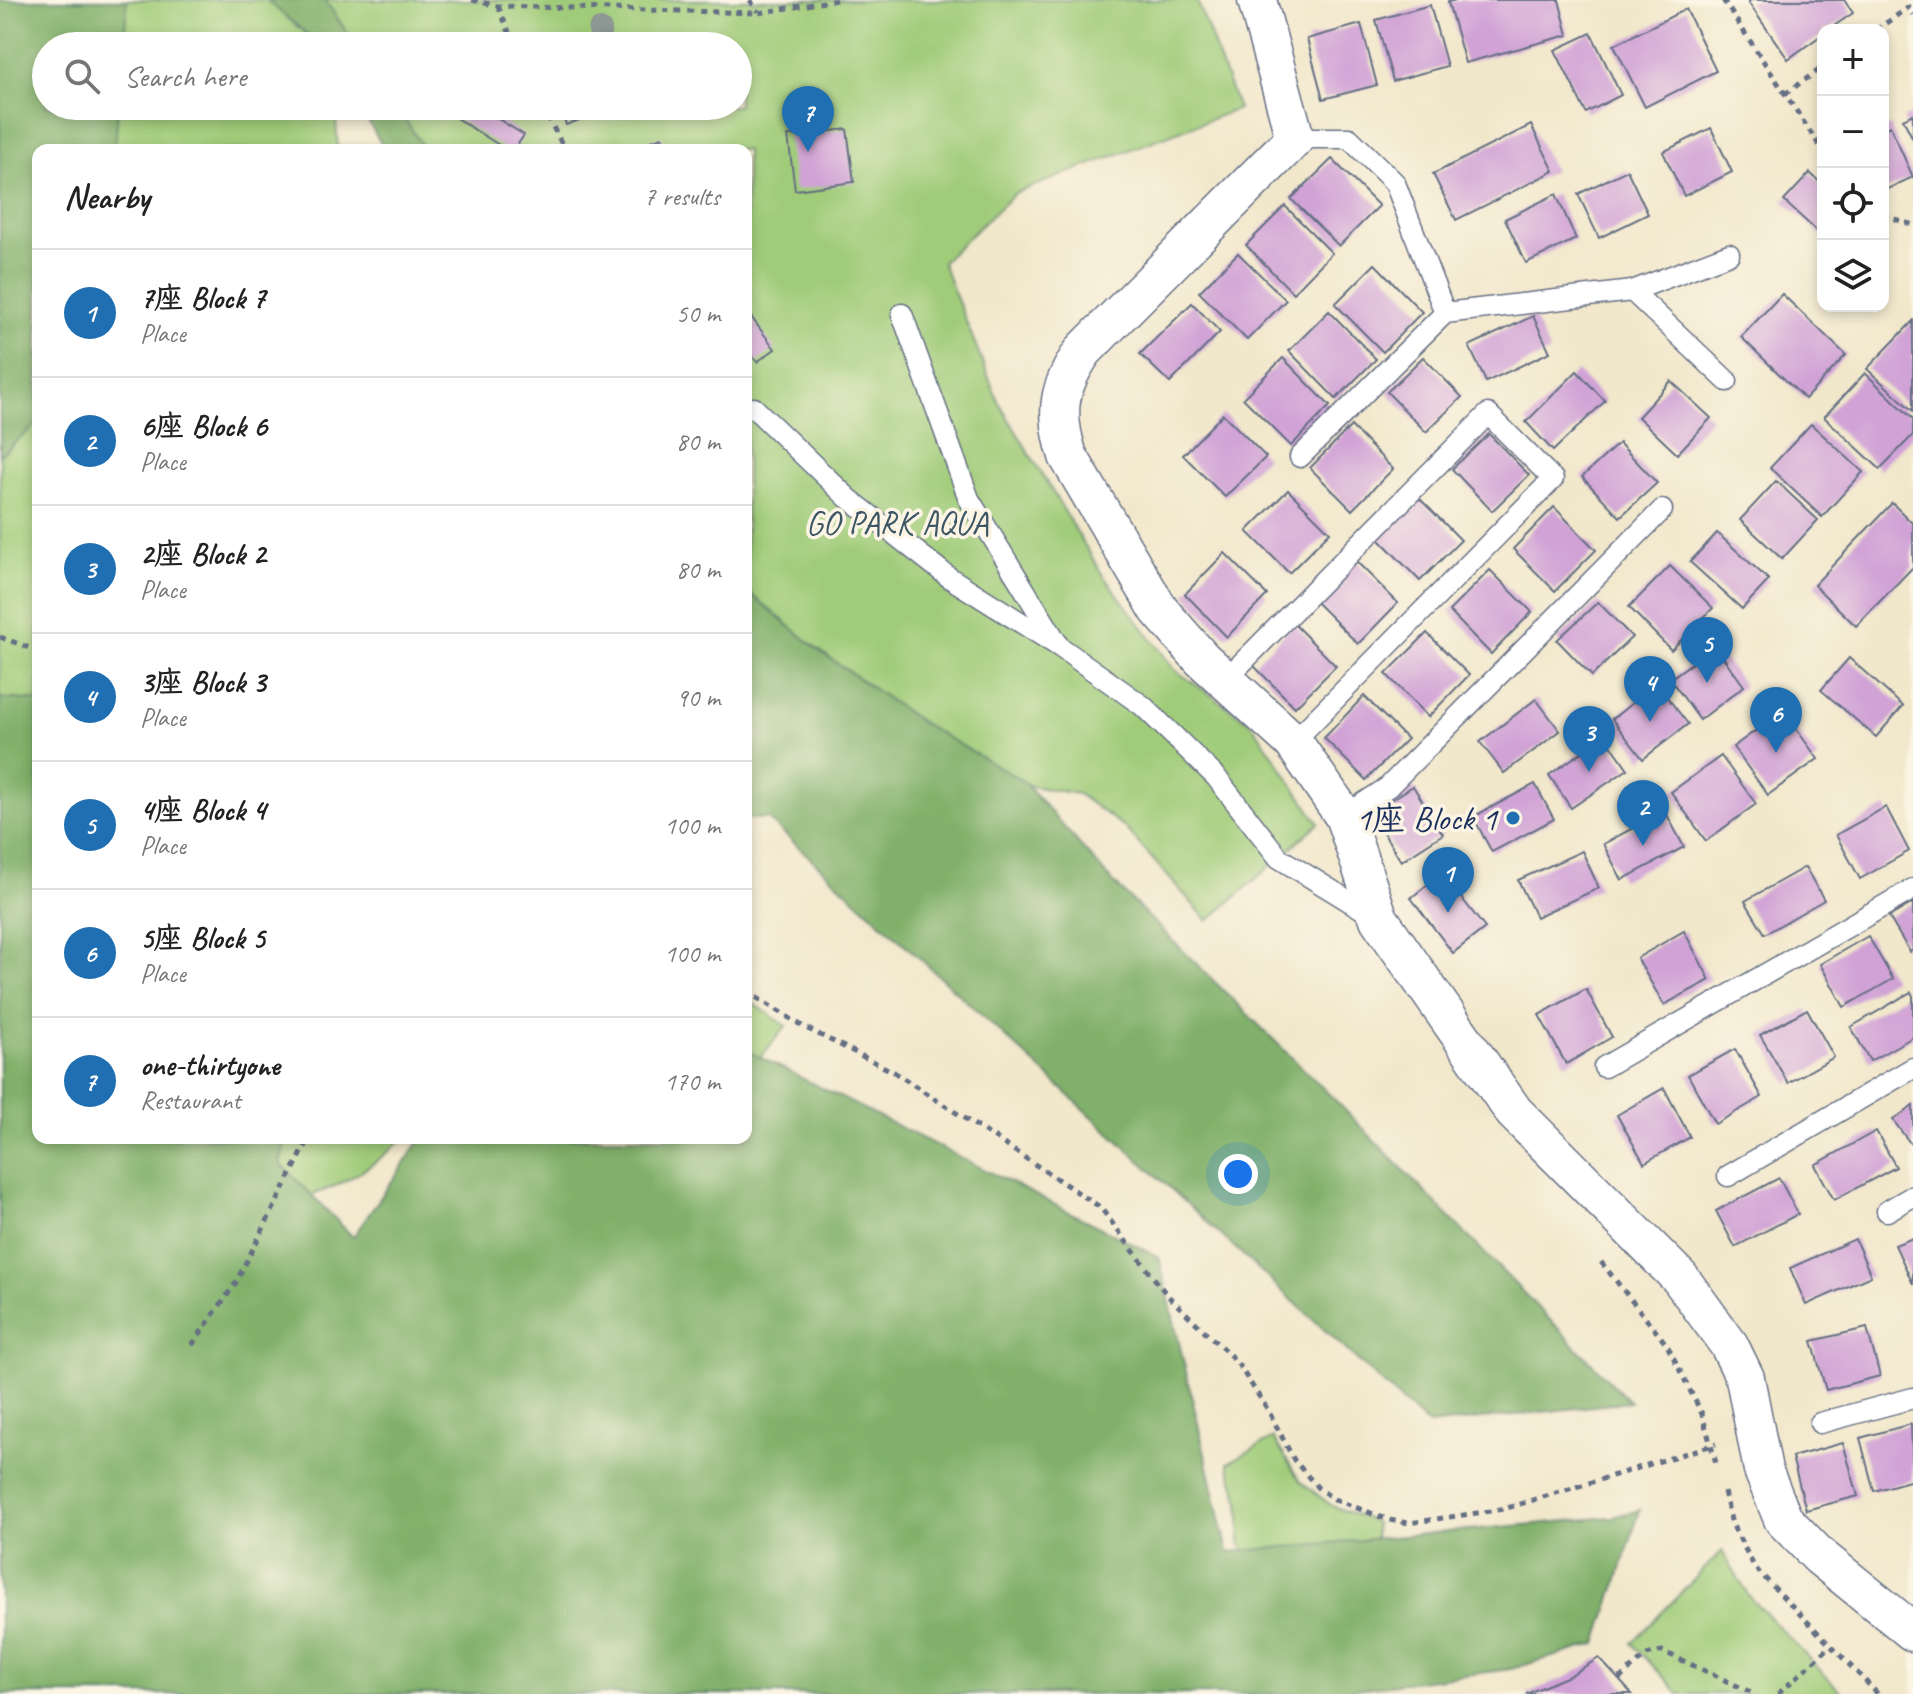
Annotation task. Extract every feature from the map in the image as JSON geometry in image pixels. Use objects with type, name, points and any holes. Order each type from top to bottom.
[{"type":"street","points":[[1257,0],[1295,138],[1084,350],[1068,373],[1060,401],[1060,429],[1068,456],[1159,610],[1202,659],[1293,742],[1344,816],[1379,919],[1514,1112],[1688,1289],[1729,1345],[1745,1378],[1763,1470],[1783,1519],[1819,1556],[1913,1632]]},
{"type":"lane","points":[[1295,138],[1349,138],[1395,183],[1445,313]]},
{"type":"lane","points":[[1300,457],[1445,313],[1632,291],[1729,254]]},
{"type":"lane","points":[[1632,291],[1727,381]]},
{"type":"lane","points":[[902,314],[969,499],[1060,647]]},
{"type":"lane","points":[[754,408],[848,498],[950,578],[1060,647],[1153,716],[1216,777],[1279,858],[1379,919]]},
{"type":"lane","points":[[1226,679],[1488,414],[1553,479],[1293,742]]},
{"type":"lane","points":[[1344,816],[1388,787],[1662,510]]},
{"type":"lane","points":[[1604,1067],[1913,889]]},
{"type":"lane","points":[[1728,1176],[1913,1068]]},
{"type":"lane","points":[[1887,1211],[1913,1196]]},
{"type":"lane","points":[[1820,1423],[1913,1398]]},
{"type":"path","points":[[472,0],[498,6],[758,13],[837,0]]},
{"type":"path","points":[[750,0],[758,13]]},
{"type":"path","points":[[1723,0],[1817,142]]},
{"type":"path","points":[[498,6],[509,32]]},
{"type":"path","points":[[1885,24],[1909,7],[1913,15]]},
{"type":"path","points":[[1785,94],[1817,71]]},
{"type":"path","points":[[549,120],[562,144]]},
{"type":"path","points":[[1889,217],[1913,225]]},
{"type":"path","points":[[0,637],[32,649]]},
{"type":"path","points":[[752,995],[804,1027],[894,1072],[1100,1207],[1167,1295],[1236,1361],[1268,1410],[1294,1460],[1318,1488],[1334,1499],[1389,1520],[1409,1523],[1504,1509],[1756,1432]]},
{"type":"path","points":[[192,1345],[235,1284],[306,1144]]},
{"type":"path","points":[[1597,1257],[1667,1345],[1702,1414],[1717,1466]]},
{"type":"path","points":[[1723,1489],[1732,1524],[1755,1568],[1878,1694]]},
{"type":"path","points":[[1778,1694],[1785,1691],[1831,1646]]},
{"type":"path","points":[[1619,1679],[1647,1655],[1662,1651],[1755,1694]]},
{"type":"green space","points":[[0,0],[297,0],[311,32],[32,32],[32,120],[336,120],[338,144],[32,144],[32,792],[0,777]]},
{"type":"green space","points":[[0,0],[127,0],[125,32],[32,32],[32,120],[117,120],[115,144],[32,144],[32,428],[0,455]]},
{"type":"green space","points":[[266,0],[325,0],[347,32],[304,32]]},
{"type":"green space","name":"GO PARK AQUA","points":[[325,0],[1197,0],[1238,109],[1015,193],[942,262],[999,403],[1102,574],[1175,670],[1252,724],[1319,823],[1208,921],[1124,827],[1078,794],[1031,786],[922,723],[817,649],[752,595],[752,144],[421,144],[405,120],[752,120],[752,32],[347,32]]},
{"type":"green space","points":[[367,120],[405,120],[421,144],[381,144]]},
{"type":"green space","points":[[752,595],[817,649],[922,723],[1023,781],[1112,881],[1335,1100],[1630,1402],[1428,1425],[768,819],[752,819]]},
{"type":"green space","points":[[0,698],[32,701],[32,1144],[285,1144],[280,1163],[353,1237],[418,1144],[752,1144],[752,1053],[1159,1257],[1228,1552],[1612,1517],[1640,1510],[1597,1644],[1511,1669],[1319,1694],[0,1694]]},
{"type":"green space","points":[[752,1002],[786,1026],[752,1068]]},
{"type":"green space","points":[[252,1144],[398,1144],[343,1182],[273,1206]]},
{"type":"green space","points":[[1273,1438],[1300,1481],[1332,1506],[1375,1522],[1376,1556],[1253,1563],[1240,1543],[1240,1502],[1228,1463]]},
{"type":"green space","points":[[1722,1551],[1748,1595],[1843,1694],[1679,1694],[1632,1643]]},
{"type":"building","points":[[1559,0],[1568,35],[1465,63],[1448,2]]},
{"type":"building","points":[[1844,0],[1853,13],[1837,24],[1817,24],[1817,38],[1788,59],[1748,2]]},
{"type":"building","points":[[1430,5],[1447,66],[1393,81],[1376,20]]},
{"type":"building","points":[[1686,9],[1716,71],[1645,107],[1614,45]]},
{"type":"building","points":[[1361,24],[1377,85],[1323,99],[1307,39]]},
{"type":"building","points":[[1591,33],[1621,95],[1586,113],[1555,50]]},
{"type":"building","points":[[1913,114],[1913,139],[1903,119]]},
{"type":"building","points":[[459,120],[500,120],[524,135],[518,144],[497,144]]},
{"type":"building","points":[[1531,125],[1554,171],[1456,220],[1433,174]]},
{"type":"building","points":[[1889,126],[1913,177],[1889,188],[1889,168]]},
{"type":"building","points":[[1711,128],[1732,172],[1684,196],[1663,152]]},
{"type":"building","points":[[847,129],[854,182],[795,190],[788,136]]},
{"type":"building","points":[[662,137],[665,144],[643,144]]},
{"type":"building","points":[[1332,159],[1379,206],[1339,246],[1291,199]]},
{"type":"building","points":[[1627,170],[1648,214],[1599,238],[1578,194]]},
{"type":"building","points":[[1810,173],[1817,179],[1817,231],[1784,201]]},
{"type":"building","points":[[1556,194],[1576,239],[1526,263],[1505,219]]},
{"type":"building","points":[[1285,206],[1332,253],[1293,293],[1246,245]]},
{"type":"building","points":[[1238,253],[1286,300],[1247,340],[1199,292]]},
{"type":"building","points":[[1375,264],[1422,312],[1383,352],[1335,304]]},
{"type":"building","points":[[1782,294],[1846,355],[1805,399],[1741,337]]},
{"type":"building","points":[[1192,303],[1220,332],[1170,383],[1140,354]]},
{"type":"building","points":[[1329,311],[1376,359],[1336,399],[1289,351]]},
{"type":"building","points":[[1533,316],[1550,352],[1486,382],[1469,346]]},
{"type":"building","points":[[752,318],[775,349],[757,362],[752,356]]},
{"type":"building","points":[[1913,321],[1913,411],[1867,369]]},
{"type":"building","points":[[1423,357],[1462,397],[1426,432],[1387,392]]},
{"type":"building","points":[[1283,358],[1330,406],[1291,446],[1243,398]]},
{"type":"building","points":[[1577,371],[1605,401],[1553,451],[1526,422]]},
{"type":"building","points":[[1865,373],[1913,419],[1913,435],[1880,469],[1824,417]]},
{"type":"building","points":[[1671,381],[1711,418],[1677,454],[1638,417]]},
{"type":"building","points":[[1223,414],[1266,457],[1225,497],[1183,455]]},
{"type":"building","points":[[1811,424],[1863,472],[1822,517],[1770,468]]},
{"type":"building","points":[[1351,426],[1393,469],[1352,510],[1310,468]]},
{"type":"building","points":[[1489,434],[1529,475],[1492,511],[1452,469]]},
{"type":"building","points":[[1619,443],[1657,483],[1620,517],[1582,477]]},
{"type":"building","points":[[1776,481],[1818,520],[1782,559],[1740,520]]},
{"type":"building","points":[[1288,490],[1330,532],[1289,573],[1247,531]]},
{"type":"building","points":[[1419,498],[1461,540],[1420,581],[1378,538]]},
{"type":"building","points":[[1892,503],[1913,524],[1913,567],[1856,626],[1814,585]]},
{"type":"building","points":[[1554,507],[1596,550],[1555,591],[1513,549]]},
{"type":"building","points":[[1717,533],[1769,580],[1742,609],[1690,562]]},
{"type":"building","points":[[1225,553],[1267,595],[1227,637],[1185,594]]},
{"type":"building","points":[[1356,561],[1398,603],[1358,644],[1316,602]]},
{"type":"building","points":[[1670,566],[1713,608],[1671,650],[1629,607]]},
{"type":"building","points":[[1490,570],[1532,612],[1491,654],[1449,611]]},
{"type":"building","points":[[1598,602],[1632,637],[1592,676],[1557,640]]},
{"type":"building","points":[[1294,624],[1336,666],[1295,707],[1253,665]]},
{"type":"building","points":[[1427,633],[1469,675],[1428,717],[1386,674]]},
{"type":"building","points":[[1715,646],[1744,686],[1700,720],[1670,679]]},
{"type":"building","points":[[1849,658],[1903,706],[1876,737],[1821,690]]},
{"type":"building","points":[[1657,684],[1688,724],[1643,759],[1612,719]]},
{"type":"building","points":[[1364,696],[1407,739],[1366,780],[1324,738]]},
{"type":"building","points":[[1536,699],[1560,731],[1504,773],[1480,742]]},
{"type":"building","points":[[1783,711],[1818,759],[1768,795],[1733,747]]},
{"type":"building","points":[[1605,736],[1628,769],[1571,808],[1549,775]]},
{"type":"building","points":[[1721,756],[1756,804],[1706,841],[1671,792]]},
{"type":"building","name":"1座 Block 1","points":[[1535,784],[1554,819],[1492,852],[1473,817]]},
{"type":"building","points":[[1413,786],[1443,834],[1401,861],[1371,813]]},
{"type":"building","points":[[1886,807],[1909,851],[1860,879],[1836,835]]},
{"type":"building","points":[[1665,811],[1684,847],[1622,880],[1603,844]]},
{"type":"building","points":[[1582,851],[1599,888],[1536,917],[1518,880]]},
{"type":"building","points":[[1805,867],[1824,900],[1765,934],[1745,901]]},
{"type":"building","points":[[1442,873],[1485,928],[1453,953],[1411,898]]},
{"type":"building","points":[[1913,903],[1913,950],[1910,952],[1889,917]]},
{"type":"building","points":[[1684,931],[1710,980],[1664,1005],[1637,958]]},
{"type":"building","points":[[1868,936],[1893,979],[1844,1007],[1820,964]]},
{"type":"building","points":[[1586,989],[1612,1037],[1566,1064],[1539,1015]]},
{"type":"building","points":[[1911,992],[1913,1037],[1870,1061],[1851,1027]]},
{"type":"building","points":[[1807,1009],[1834,1057],[1788,1083],[1760,1035]]},
{"type":"building","points":[[1735,1049],[1762,1097],[1715,1124],[1688,1075]]},
{"type":"building","points":[[1664,1088],[1690,1137],[1644,1163],[1617,1115]]},
{"type":"building","points":[[1913,1106],[1913,1147],[1893,1120]]},
{"type":"building","points":[[1876,1131],[1896,1167],[1834,1200],[1815,1165]]},
{"type":"building","points":[[1779,1178],[1798,1214],[1735,1247],[1716,1211]]},
{"type":"building","points":[[1913,1238],[1913,1284],[1895,1245]]},
{"type":"building","points":[[1855,1239],[1871,1276],[1806,1305],[1790,1268]]},
{"type":"building","points":[[1867,1328],[1880,1376],[1826,1390],[1812,1341]]},
{"type":"building","points":[[1911,1424],[1913,1480],[1874,1491],[1860,1438]]},
{"type":"building","points":[[1843,1443],[1858,1496],[1806,1510],[1792,1457]]},
{"type":"building","points":[[1599,1658],[1632,1694],[1526,1694],[1569,1676]]},
{"type":"place","name":"one-thirtyone","points":[[808,152]]},
{"type":"place","name":"4座 Block 4","points":[[1707,683]]},
{"type":"place","name":"3座 Block 3","points":[[1650,722]]},
{"type":"place","name":"5座 Block 5","points":[[1776,753]]},
{"type":"place","name":"2座 Block 2","points":[[1589,772]]},
{"type":"place","name":"1座 Block 1","points":[[1513,818]]},
{"type":"place","name":"6座 Block 6","points":[[1643,846]]},
{"type":"place","name":"7座 Block 7","points":[[1448,913]]}]
